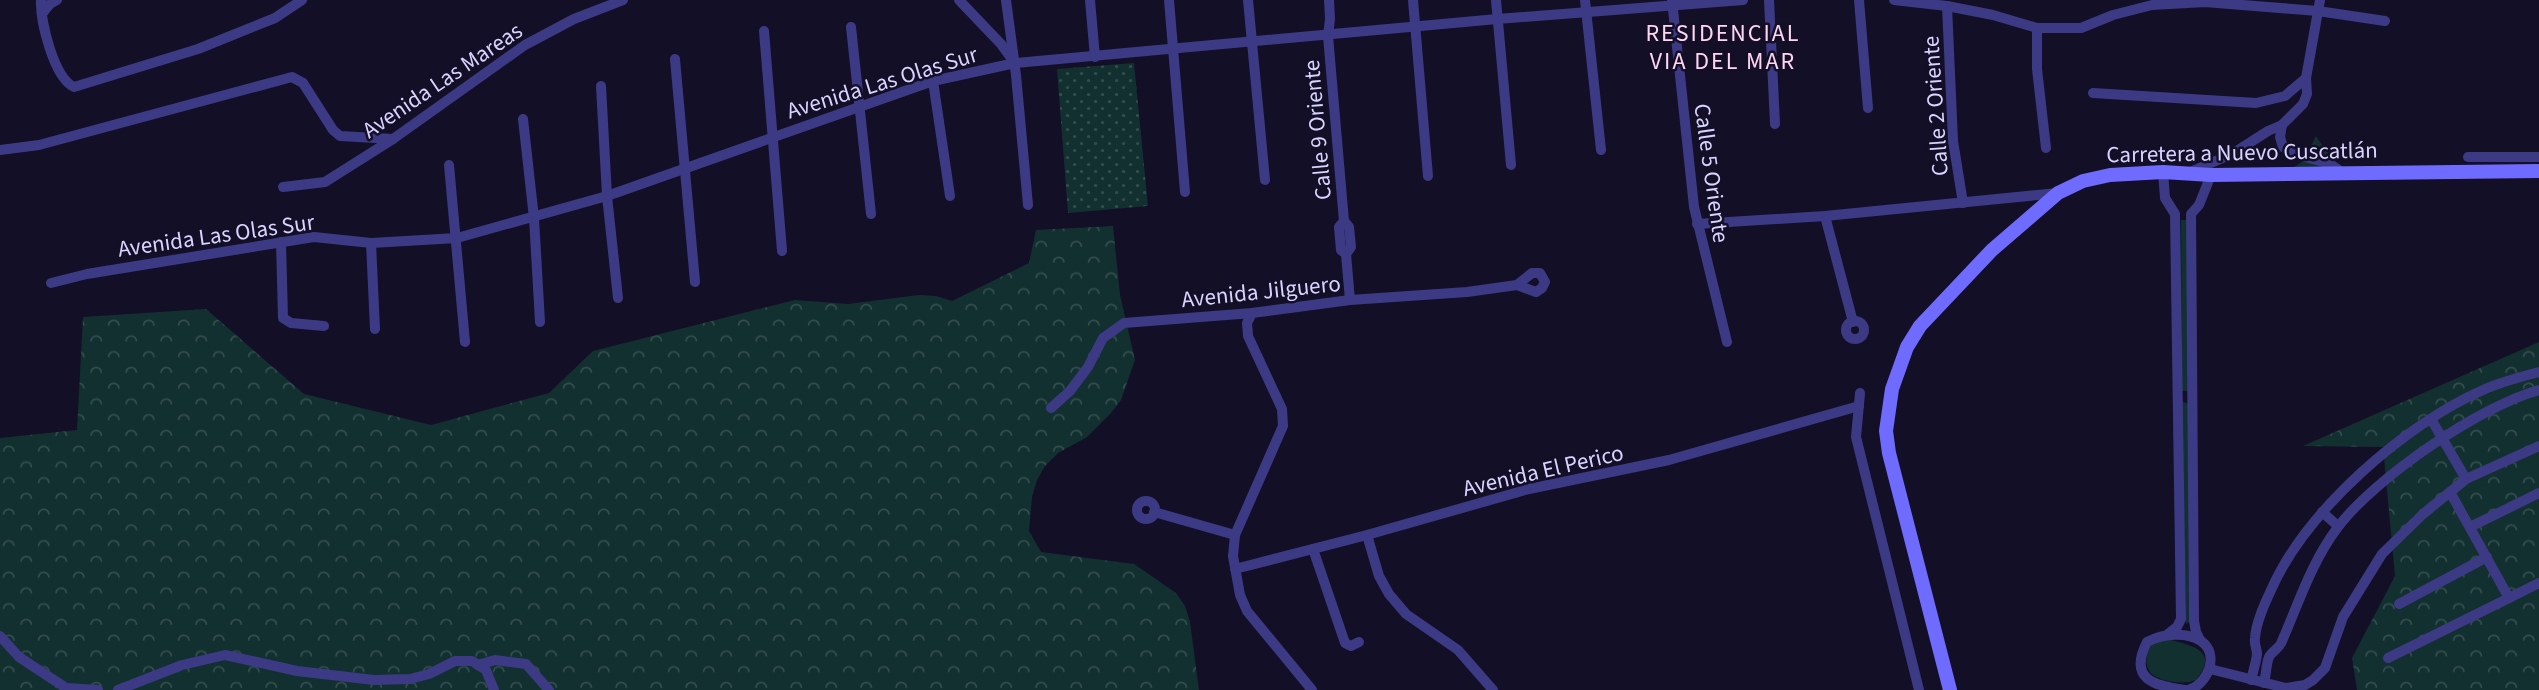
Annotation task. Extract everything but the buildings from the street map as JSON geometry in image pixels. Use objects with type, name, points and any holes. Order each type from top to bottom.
[{"type":"street","points":[[41,0],[56,69],[66,84],[74,87],[198,49],[275,18],[302,0]]},
{"type":"street","points":[[42,14],[57,0]]},
{"type":"street","name":"Avenida Las Mareas","points":[[283,187],[325,182],[393,139],[525,45],[574,19],[624,0]]},
{"type":"street","points":[[959,0],[1001,44],[1015,63]]},
{"type":"street","points":[[1006,0],[1015,63],[1028,205]]},
{"type":"street","points":[[1090,0],[1095,57]]},
{"type":"street","points":[[1169,0],[1185,192]]},
{"type":"street","points":[[1248,0],[1265,180]]},
{"type":"street","name":"Calle 9 Oriente","points":[[1329,0],[1328,36],[1344,221],[1339,227],[1341,250],[1346,254],[1350,300]]},
{"type":"street","points":[[1413,0],[1427,176]]},
{"type":"street","points":[[1496,0],[1511,164]]},
{"type":"street","points":[[1585,0],[1601,150]]},
{"type":"street","name":"Avenida Las Olas Sur","points":[[51,283],[100,272],[314,237],[371,243],[457,238],[607,196],[933,82],[1015,63],[1673,3],[1743,0]]},
{"type":"street","points":[[1769,0],[1774,124]]},
{"type":"street","points":[[1859,0],[1868,108]]},
{"type":"street","points":[[1894,0],[1948,6],[1993,15],[2037,29],[2081,28],[2113,15],[2152,5],[2205,2],[2318,11],[2385,21]]},
{"type":"street","points":[[2186,174],[2232,154],[2282,125],[2303,104],[2307,94],[2306,78],[2320,0]]},
{"type":"street","name":"Calle 5 Oriente","points":[[1673,3],[1697,224],[1727,342]]},
{"type":"street","name":"Calle 2 Oriente","points":[[1948,6],[1953,141],[1963,203]]},
{"type":"street","points":[[851,27],[871,214]]},
{"type":"street","points":[[2037,29],[2037,69],[2046,148]]},
{"type":"street","points":[[764,30],[782,251]]},
{"type":"street","points":[[675,59],[695,282]]},
{"type":"street","points":[[0,150],[39,145],[292,77],[303,83],[333,130],[340,136],[393,139]]},
{"type":"street","points":[[2093,93],[2256,103],[2285,96],[2306,78]]},
{"type":"street","points":[[933,82],[950,196]]},
{"type":"street","points":[[601,86],[607,196],[618,298]]},
{"type":"street","points":[[523,119],[534,218],[540,322]]},
{"type":"street","points":[[2282,125],[2280,137],[2283,147],[2310,159],[2333,164],[2342,173]]},
{"type":"street","points":[[2468,157],[2539,157]]},
{"type":"street","points":[[449,165],[465,342]]},
{"type":"street","name":"Carretera a Nuevo Cuscatlán","points":[[1950,690],[1889,453],[1886,431],[1888,406],[1897,371],[1920,326],[1992,250],[2058,193],[2095,177],[2163,172],[2211,175],[2539,171]]},
{"type":"street","points":[[2163,172],[2165,198],[2175,214],[2180,619],[2177,627],[2168,634],[2147,642],[2140,662],[2142,673],[2147,680],[2159,688],[2187,690],[2200,685],[2210,670],[2208,651],[2196,632],[2194,621],[2191,214]]},
{"type":"street","points":[[2175,214],[2191,214],[2199,205],[2211,175]]},
{"type":"street","points":[[1697,224],[1825,216],[2058,193]]},
{"type":"street","points":[[1825,216],[1853,322]]},
{"type":"street","points":[[281,242],[283,318],[291,323],[324,326]]},
{"type":"street","points":[[371,243],[375,329]]},
{"type":"street","name":"Avenida Jilguero","points":[[1051,408],[1070,391],[1103,338],[1124,323],[1252,313],[1350,300],[1468,292],[1517,285]]},
{"type":"street","points":[[1252,313],[1248,323],[1248,336],[1282,409],[1283,426],[1235,535],[1235,569],[1240,595],[1247,611],[1312,690]]},
{"type":"street","points":[[2256,684],[2257,652],[2254,641],[2272,587],[2289,557],[2322,512],[2359,474],[2431,419],[2483,390],[2539,372]]},
{"type":"street","points":[[2256,684],[2269,656],[2281,645],[2306,580],[2338,526],[2382,482],[2442,439],[2495,407],[2539,390]]},
{"type":"street","points":[[1860,393],[1856,438],[1919,690]]},
{"type":"street","points":[[2178,399],[2193,399]]},
{"type":"street","name":"Avenida El Perico","points":[[1235,569],[1367,536],[1529,489],[1669,460],[1859,406]]},
{"type":"street","points":[[2431,419],[2466,479]]},
{"type":"street","points":[[2210,670],[2256,684],[2286,688],[2305,685],[2314,680],[2325,668],[2343,617],[2382,554],[2423,514],[2466,479],[2539,446]]},
{"type":"street","points":[[2451,492],[2509,598]]},
{"type":"street","points":[[2470,527],[2539,494]]},
{"type":"street","points":[[1154,512],[1235,535]]},
{"type":"street","points":[[2322,512],[2338,526]]},
{"type":"street","points":[[1367,536],[1378,576],[1389,594],[1406,614],[1458,650],[1493,690]]},
{"type":"street","points":[[1314,549],[1345,643],[1351,646],[1359,642]]},
{"type":"street","points":[[2399,604],[2487,557]]},
{"type":"street","points":[[2388,658],[2539,583]]},
{"type":"street","points":[[2168,634],[2200,640]]},
{"type":"street","points":[[0,636],[19,657],[66,688],[98,690]]},
{"type":"street","points":[[2257,652],[2269,656]]},
{"type":"street","points":[[118,690],[182,666],[225,654],[297,671],[374,680],[410,679],[429,674],[455,661],[472,661],[486,670],[494,690]]},
{"type":"street","points":[[478,665],[495,660],[526,664],[549,690]]},
{"type":"green space","points":[[1134,63],[1148,206],[1068,213],[1057,69]]},
{"type":"green space","points":[[2316,136],[2339,168],[2292,169],[2304,160]]},
{"type":"green space","points":[[2181,220],[2187,220],[2188,391],[2182,391]]},
{"type":"green space","points":[[1113,226],[1120,295],[1135,360],[1121,400],[1111,413],[1087,437],[1058,453],[1045,466],[1032,497],[1029,531],[1041,552],[1134,564],[1176,593],[1185,606],[1190,622],[1199,690],[0,690],[0,438],[77,430],[83,317],[206,309],[304,394],[431,425],[549,393],[593,351],[795,300],[848,304],[919,295],[952,301],[1029,263],[1036,230]]},
{"type":"green space","points":[[2539,342],[2539,690],[2357,690],[2352,658],[2395,576],[2383,447],[2303,446]]},
{"type":"green space","points":[[2182,402],[2188,403],[2189,622],[2186,624]]},
{"type":"green space","points":[[2167,639],[2200,650],[2204,655],[2203,670],[2196,680],[2174,682],[2150,672],[2146,660],[2150,648]]},
{"type":"district","name":"RESIDENCIAL VIA DEL MAR","points":[[1723,47]]}]
